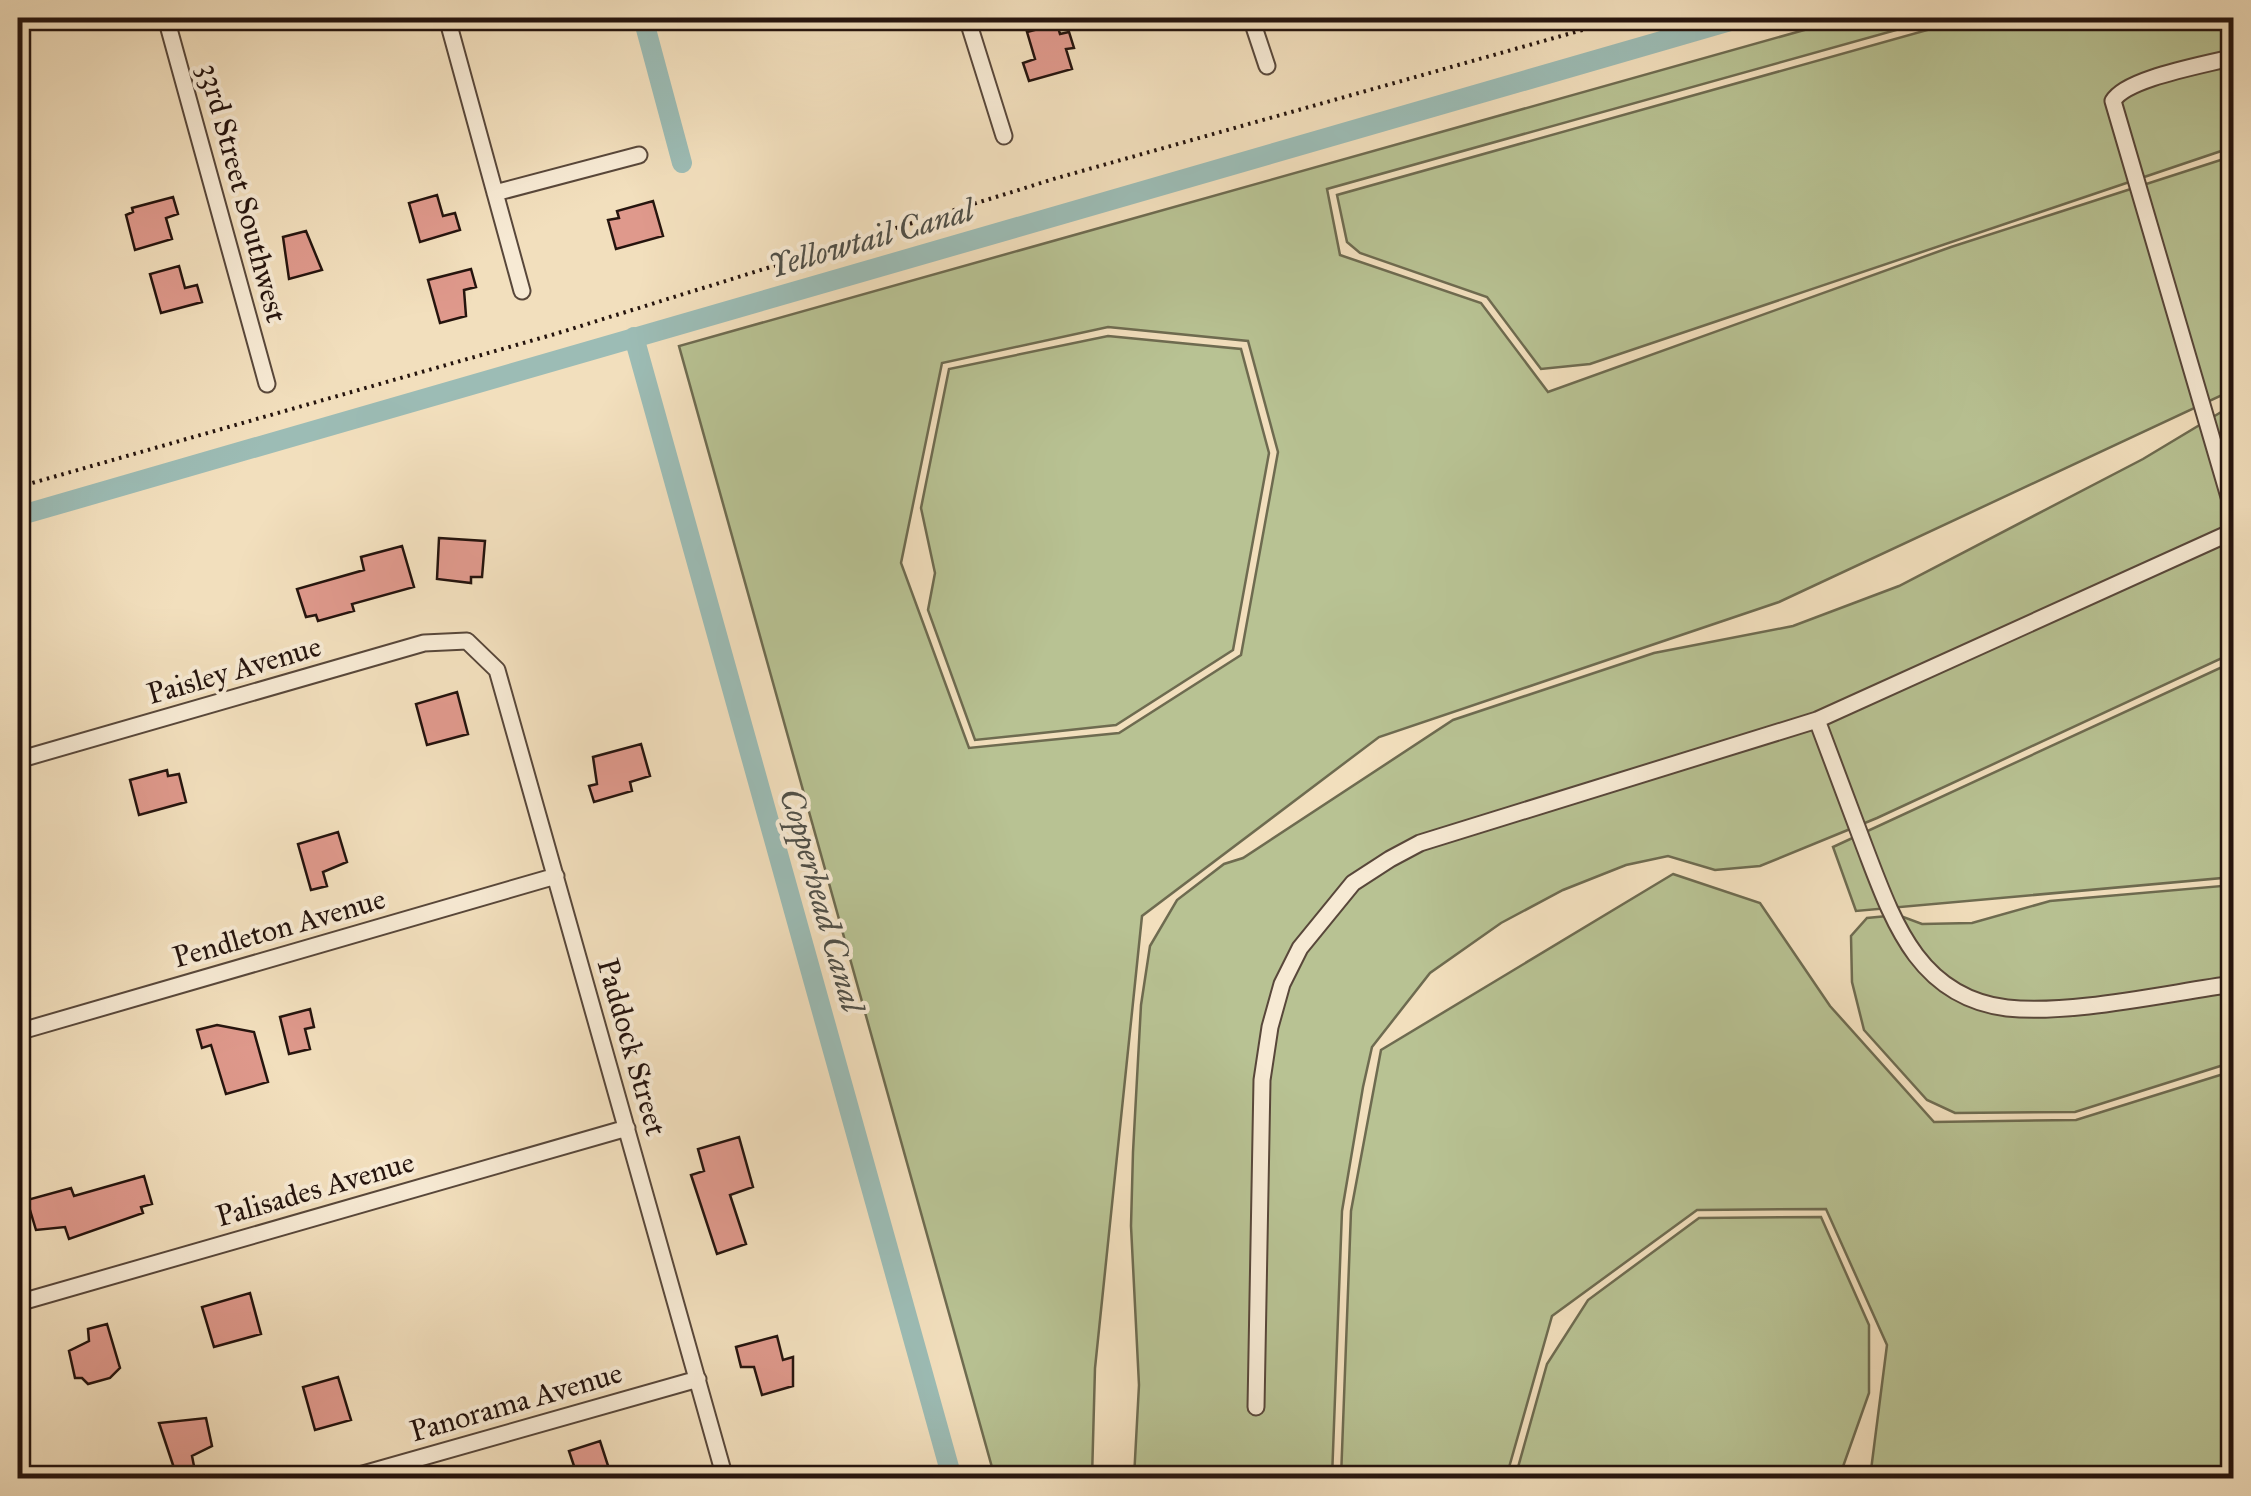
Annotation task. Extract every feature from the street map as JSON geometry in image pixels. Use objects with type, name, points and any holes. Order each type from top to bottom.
[{"type":"street","name":"33rd Street Southwest","points":[[166,18],[267,384]]},
{"type":"street","points":[[447,18],[522,291]]},
{"type":"street","points":[[967,18],[1004,136]]},
{"type":"street","points":[[1251,18],[1266,66]]},
{"type":"street","points":[[2234,57],[2135,84],[2118,91],[2112,101],[2234,514]]},
{"type":"street","points":[[495,193],[639,155]]},
{"type":"street","points":[[1256,1407],[1262,1080],[1282,984],[1325,912],[1353,882],[1420,844],[1817,720],[2234,532]]},
{"type":"street","name":"Paisley Avenue","points":[[18,760],[424,642],[466,641]]},
{"type":"street","name":"Paddock Street","points":[[466,641],[497,670],[726,1478]]},
{"type":"street","points":[[1817,720],[1896,930],[1932,976],[1957,992],[1995,1006],[2046,1008],[2234,984]]},
{"type":"street","name":"Pendleton Avenue","points":[[18,1032],[556,876]]},
{"type":"street","name":"Palisades Avenue","points":[[18,1302],[627,1128]]},
{"type":"street","name":"Panorama Avenue","points":[[349,1478],[698,1379]]},
{"type":"path","points":[[18,486],[538,339],[1057,178],[1626,18]]},
{"type":"green space","points":[[1847,18],[1939,18],[1327,189],[1340,255],[1481,303],[1548,392],[1951,247],[2233,156],[2233,390],[1779,602],[1379,737],[1142,916],[1095,1368],[1092,1478],[995,1478],[679,346]],"holes":[[[1108,327],[1248,341],[1278,452],[1241,655],[1119,733],[969,748],[901,563],[942,363]]]},
{"type":"green space","points":[[1970,18],[2233,18],[2233,147],[1590,364],[1541,369],[1487,297],[1360,253],[1347,242],[1337,195]]},
{"type":"green space","points":[[1108,336],[1241,349],[1269,453],[1233,650],[1116,725],[975,740],[928,610],[935,573],[921,508],[949,369]]},
{"type":"green space","points":[[2233,405],[2233,653],[1877,818],[1760,866],[1715,870],[1668,856],[1626,865],[1563,890],[1501,923],[1430,973],[1372,1047],[1363,1087],[1342,1211],[1332,1478],[1134,1478],[1139,1385],[1131,1226],[1141,1005],[1150,946],[1177,900],[1224,864],[1243,858],[1453,720],[1654,653],[1793,626],[1899,586],[2143,459]]},
{"type":"green space","points":[[2233,662],[2233,877],[1856,911],[1833,847]]},
{"type":"green space","points":[[1673,874],[1760,903],[1830,1006],[1934,1122],[2076,1120],[2233,1071],[2233,1478],[1870,1478],[1887,1345],[1826,1209],[1697,1210],[1552,1316],[1506,1478],[1341,1478],[1351,1211],[1381,1050]]},
{"type":"green space","points":[[2233,885],[2233,1062],[2075,1112],[1955,1113],[1927,1100],[1864,1030],[1852,982],[1851,936],[1867,918],[1898,915],[1922,924],[1972,923],[2050,901]]},
{"type":"green space","points":[[1821,1217],[1869,1325],[1869,1393],[1839,1478],[1515,1478],[1547,1364],[1588,1300],[1699,1218]]},
{"type":"building","points":[[1057,24],[1060,34],[1069,32],[1074,48],[1066,49],[1072,69],[1029,81],[1023,63],[1035,59],[1027,32]]},
{"type":"building","points":[[437,195],[443,216],[455,213],[460,230],[420,242],[409,203]]},
{"type":"building","points":[[173,197],[178,214],[166,218],[172,239],[135,250],[126,215],[133,212],[132,208]]},
{"type":"building","points":[[653,201],[663,236],[616,249],[608,220],[619,218],[617,211]]},
{"type":"building","points":[[306,231],[322,270],[289,279],[283,237]]},
{"type":"building","points":[[179,266],[185,288],[197,285],[202,302],[161,313],[150,274]]},
{"type":"building","points":[[471,269],[476,287],[464,290],[466,316],[440,323],[428,280]]},
{"type":"building","points":[[439,538],[485,541],[482,577],[471,577],[471,583],[437,579]]},
{"type":"building","points":[[402,546],[414,587],[352,604],[354,611],[318,621],[316,615],[306,617],[297,589],[364,570],[361,557]]},
{"type":"building","points":[[457,692],[468,734],[427,745],[416,704]]},
{"type":"building","points":[[641,744],[650,776],[630,782],[632,791],[594,802],[589,786],[597,784],[593,757]]},
{"type":"building","points":[[167,770],[168,776],[179,774],[186,802],[139,815],[130,780]]},
{"type":"building","points":[[338,832],[347,862],[323,872],[327,886],[311,890],[298,844]]},
{"type":"building","points":[[310,1009],[314,1027],[305,1029],[310,1049],[289,1054],[280,1017]]},
{"type":"building","points":[[217,1025],[254,1032],[268,1082],[226,1094],[211,1045],[202,1048],[197,1030]]},
{"type":"building","points":[[739,1137],[753,1187],[730,1195],[746,1244],[717,1254],[691,1175],[704,1171],[698,1149]]},
{"type":"building","points":[[144,1176],[152,1204],[141,1207],[143,1213],[69,1239],[65,1227],[36,1230],[27,1200],[71,1188],[74,1196]]},
{"type":"building","points":[[250,1293],[261,1334],[214,1347],[202,1307]]},
{"type":"building","points":[[107,1324],[120,1368],[110,1378],[88,1384],[75,1378],[69,1351],[89,1341],[88,1329]]},
{"type":"building","points":[[777,1336],[783,1360],[793,1357],[793,1386],[762,1395],[754,1367],[741,1367],[736,1347]]},
{"type":"building","points":[[338,1377],[351,1420],[315,1430],[303,1387]]},
{"type":"building","points":[[206,1418],[212,1446],[192,1456],[194,1466],[176,1474],[159,1423]]},
{"type":"building","points":[[600,1441],[612,1478],[578,1478],[569,1451]]},
{"type":"waterway","points":[[643,18],[682,163]]},
{"type":"waterway","name":"Yellowtail Canal","points":[[18,516],[1741,18]]},
{"type":"waterway","name":"Copperhead Canal","points":[[634,337],[952,1478]]}]
